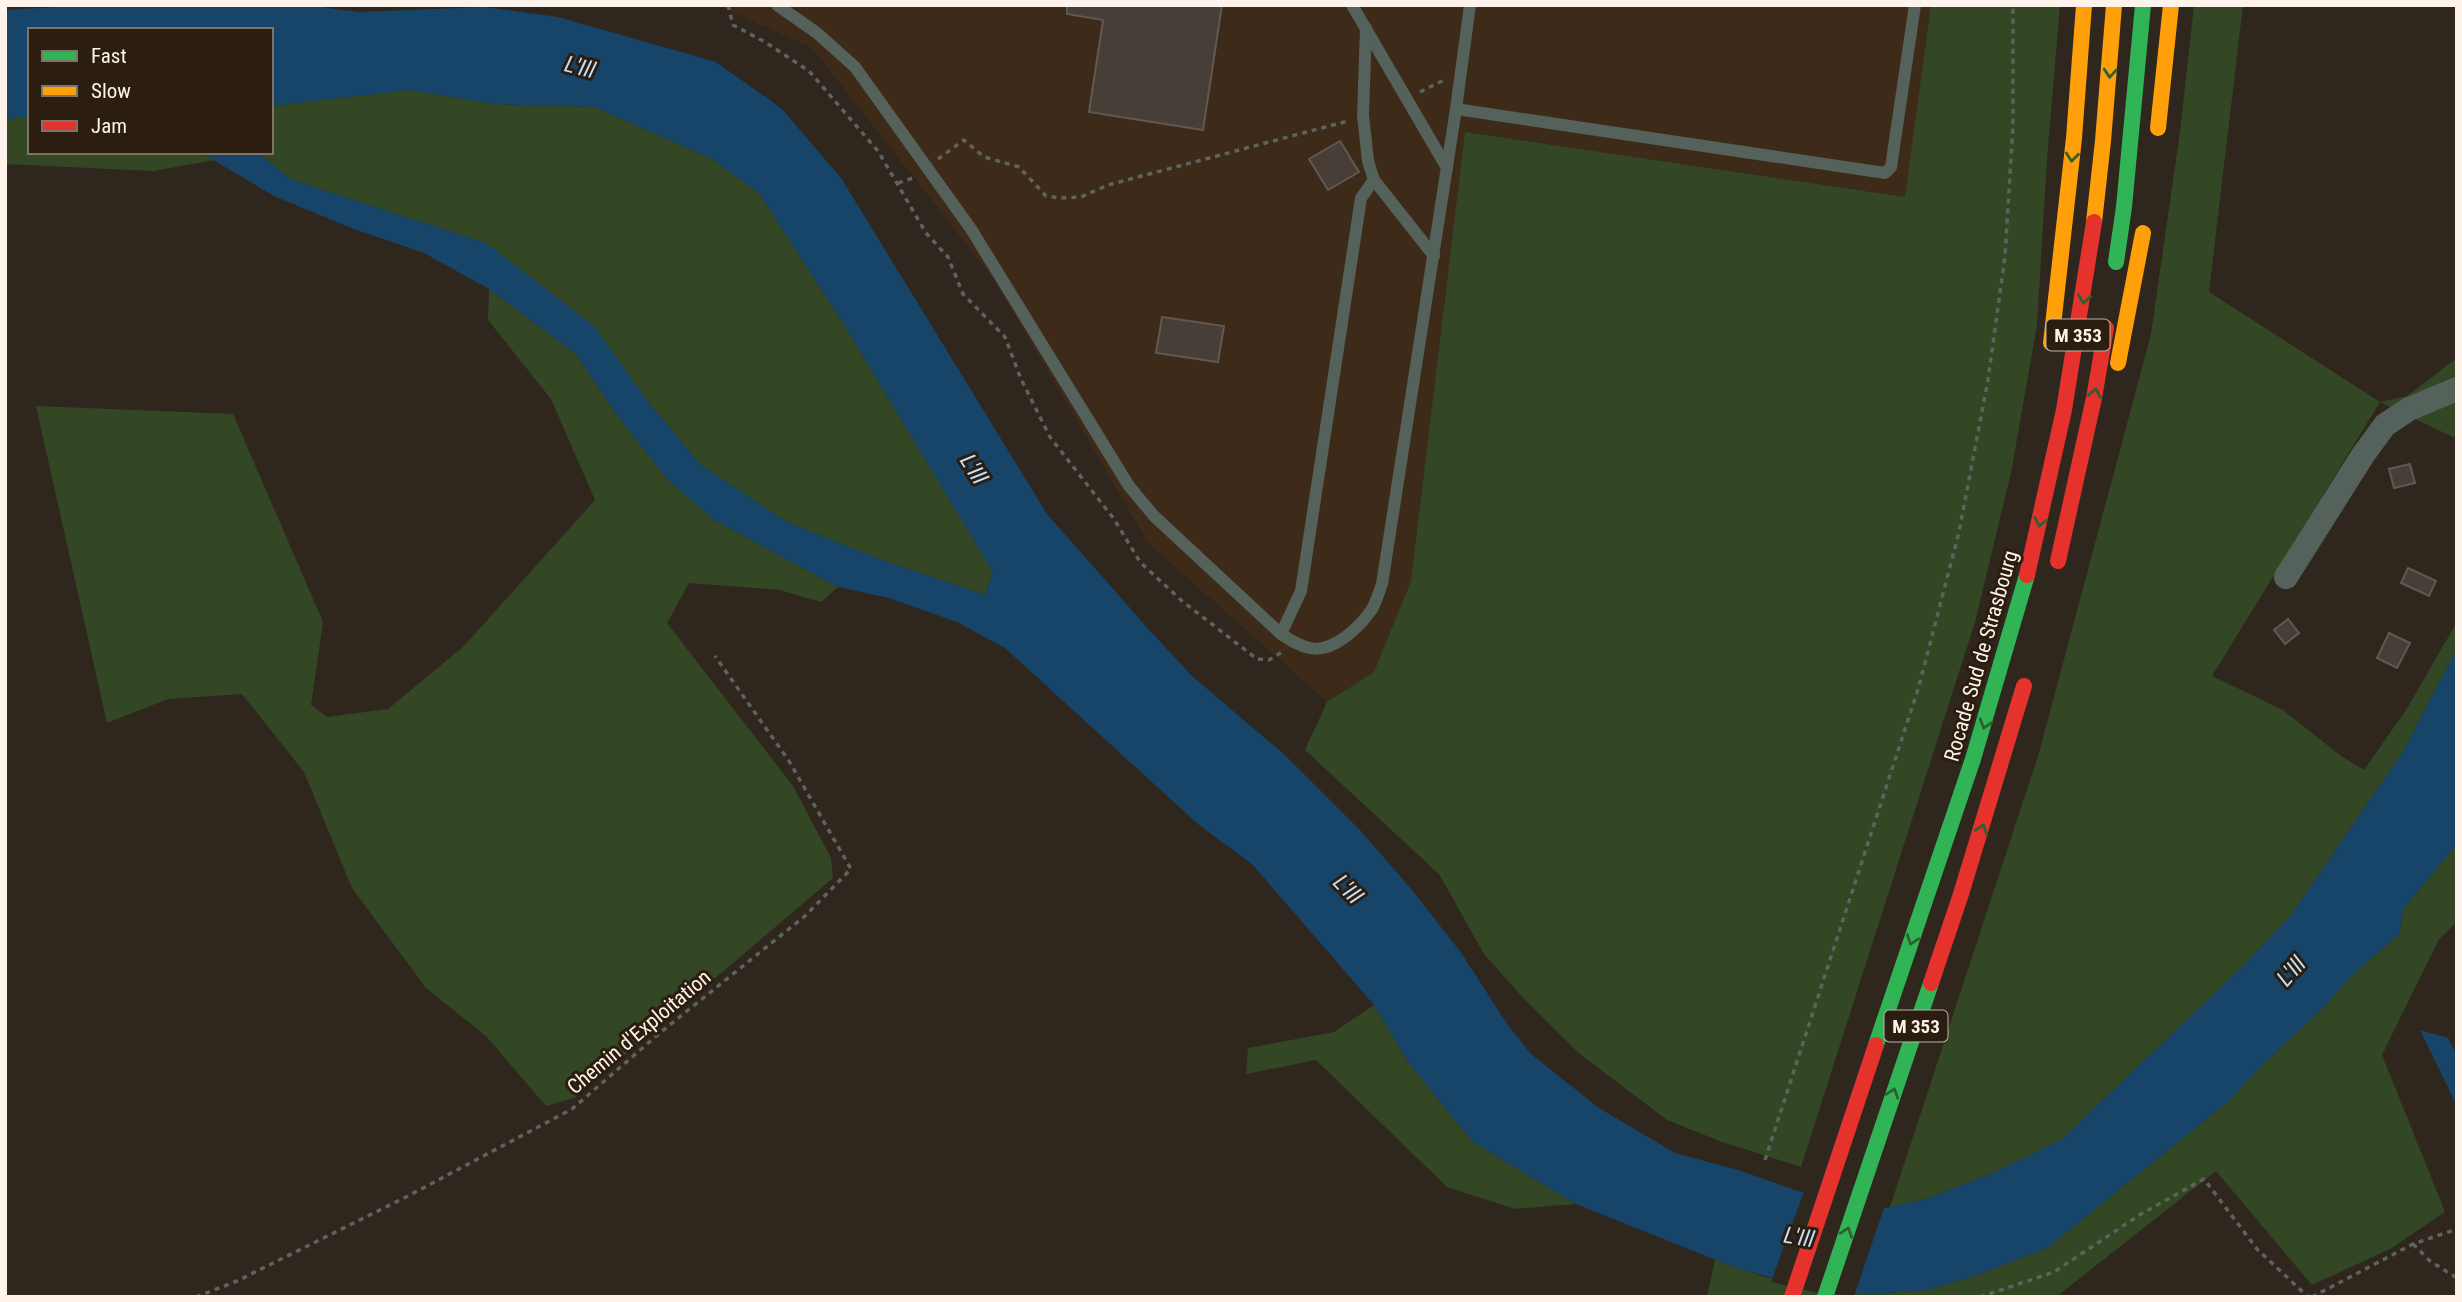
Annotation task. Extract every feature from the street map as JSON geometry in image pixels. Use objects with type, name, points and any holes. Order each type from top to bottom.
[{"type":"highway","points":[[2050,355],[2074,138],[2084,5]]},
{"type":"highway","name":"Rocade Sud de Strasbourg","points":[[1792,1297],[1963,794],[2005,659],[2035,543],[2061,429],[2082,313],[2099,197],[2114,5]]},
{"type":"highway","points":[[2115,273],[2143,5]]},
{"type":"highway","points":[[2155,150],[2171,5]]},
{"type":"highway","points":[[2116,375],[2147,217]]},
{"type":"highway","name":"M 353","points":[[2055,570],[2094,398],[2109,312]]},
{"type":"highway","points":[[2071,507],[2111,401]]},
{"type":"highway","points":[[2005,659],[2003,602],[2006,590]]},
{"type":"highway","name":"M 353","points":[[1825,1297],[1991,801],[2029,667]]},
{"type":"street","points":[[2286,577],[2385,425],[2409,409],[2457,389]]},
{"type":"lane","points":[[778,5],[817,33],[855,66],[971,229],[1129,486],[1154,516],[1281,634],[1296,644],[1312,649],[1330,646],[1353,631],[1372,608],[1382,584],[1457,109],[1470,5]]},
{"type":"lane","points":[[1352,5],[1447,168]]},
{"type":"lane","points":[[1457,109],[1885,173],[1891,167],[1915,5]]},
{"type":"lane","points":[[1366,28],[1363,115],[1368,161],[1374,180],[1434,256]]},
{"type":"lane","points":[[1281,634],[1301,591],[1362,198],[1374,180]]},
{"type":"path","points":[[728,5],[733,25],[809,71],[878,151],[926,233],[948,257],[963,294],[1005,337],[1021,379],[1050,437],[1114,519],[1140,562],[1182,601],[1257,659],[1269,660],[1296,644]]},
{"type":"path","points":[[1765,1160],[1919,686],[1959,532],[1988,380],[2005,256],[2013,126],[2013,5]]},
{"type":"path","points":[[1408,97],[1442,80],[1444,68]]},
{"type":"path","points":[[898,183],[918,176],[964,140],[984,157],[1019,167],[1046,196],[1081,197],[1108,185],[1339,125],[1363,115]]},
{"type":"path","name":"Chemin d'Exploitation","points":[[196,1297],[237,1281],[396,1202],[572,1110],[661,1032],[805,916],[851,869],[789,761],[715,656]]},
{"type":"path","points":[[1980,1297],[2054,1272],[2141,1214],[2203,1179],[2257,1249],[2310,1297],[2413,1244],[2457,1229]]},
{"type":"path","points":[[2413,1244],[2430,1261],[2457,1278]]},
{"type":"shaded area","points":[[717,5],[1931,5],[1906,197],[1465,132],[1411,581],[1374,672],[1327,702],[1148,543],[995,281],[812,48]]},
{"type":"green space","points":[[1931,5],[2060,5],[2037,325],[2011,473],[1975,622],[1801,1167],[1722,1142],[1667,1120],[1580,1054],[1527,1002],[1484,954],[1439,874],[1305,750],[1327,702],[1374,672],[1411,581],[1465,132],[1905,197]]},
{"type":"green space","points":[[2194,5],[2243,5],[2209,292],[2380,402],[2212,676],[2283,710],[2341,756],[2364,770],[2406,710],[2457,622],[2457,649],[2402,753],[2291,915],[2241,968],[2062,1139],[1991,1174],[1926,1199],[1890,1207],[2039,753],[2151,334],[2180,132]]},
{"type":"green space","points":[[410,90],[495,104],[595,107],[712,159],[759,193],[841,320],[993,572],[985,595],[879,559],[787,522],[701,465],[649,403],[486,243],[292,180],[260,154],[273,154],[273,106]]},
{"type":"green space","points":[[28,117],[28,154],[204,154],[215,160],[153,171],[5,164],[5,119]]},
{"type":"green space","points":[[489,289],[576,354],[617,415],[668,480],[714,520],[838,587],[821,602],[780,590],[689,583],[667,623],[793,786],[831,858],[833,878],[574,1098],[546,1106],[486,1036],[426,988],[352,888],[304,772],[242,694],[168,699],[107,723],[36,406],[233,414],[323,622],[311,705],[327,717],[388,709],[463,647],[595,500],[551,399],[488,320]]},
{"type":"green space","points":[[2457,358],[2457,439],[2380,402],[2407,396]]},
{"type":"green space","points":[[2457,844],[2457,922],[2439,939],[2382,1055],[2445,1212],[2390,1249],[2312,1285],[2216,1171],[2056,1297],[1707,1297],[1715,1260],[1765,1277],[1872,1294],[1927,1290],[1980,1274],[2047,1248],[2230,1100],[2259,1068],[2327,1004],[2347,980],[2399,934],[2404,908]]},
{"type":"green space","points":[[1374,1005],[1409,1063],[1473,1142],[1576,1204],[1515,1209],[1447,1187],[1316,1060],[1246,1074],[1248,1048],[1334,1032]]},
{"type":"water","name":"L'Ill","points":[[305,5],[359,12],[484,7],[558,17],[716,62],[781,108],[841,178],[1047,514],[1193,677],[1285,755],[1360,830],[1413,891],[1462,954],[1507,1024],[1531,1054],[1599,1108],[1675,1153],[1741,1171],[1798,1191],[1876,1210],[1926,1199],[1991,1174],[2062,1139],[2241,968],[2291,915],[2402,753],[2457,649],[2457,844],[2404,908],[2399,934],[2347,980],[2327,1004],[2259,1068],[2230,1100],[2047,1248],[1980,1274],[1927,1290],[1872,1294],[1815,1289],[1736,1268],[1576,1204],[1473,1142],[1409,1063],[1374,1005],[1252,864],[1199,825],[1005,648],[957,622],[889,598],[838,587],[714,520],[668,480],[617,415],[576,354],[489,289],[424,253],[354,229],[274,196],[203,154],[260,154],[292,180],[486,243],[594,326],[649,403],[701,465],[787,522],[879,559],[985,595],[993,572],[841,320],[759,193],[712,159],[595,107],[495,104],[410,90],[273,106],[273,28],[28,28],[28,117],[5,119],[5,10],[58,7]]},
{"type":"water","points":[[2420,1030],[2448,1038],[2457,1056],[2457,1106]]},
{"type":"pier","points":[[1805,1189],[1876,1206],[1885,1205],[1854,1296],[1814,1292],[1771,1282]]},
{"type":"building","points":[[1067,5],[1222,5],[1203,130],[1089,112],[1103,20],[1067,14]]},
{"type":"building","points":[[1340,141],[1359,172],[1328,190],[1309,159]]},
{"type":"building","points":[[1162,317],[1224,326],[1218,362],[1156,353]]},
{"type":"building","points":[[2410,464],[2415,483],[2394,488],[2389,469]]},
{"type":"building","points":[[2408,568],[2436,581],[2429,596],[2401,583]]},
{"type":"building","points":[[2288,619],[2299,633],[2285,644],[2274,630]]},
{"type":"building","points":[[2389,633],[2410,643],[2397,668],[2377,658]]},
{"type":"traffic: fast","points":[[2116,262],[2124,207],[2143,5]]},
{"type":"traffic: fast","points":[[1876,1045],[1973,759],[2027,575]]},
{"type":"traffic: fast","points":[[1825,1297],[1931,983]]},
{"type":"traffic: slow","points":[[2051,343],[2074,138],[2084,5]]},
{"type":"traffic: slow","points":[[2094,222],[2114,5]]},
{"type":"traffic: slow","points":[[2158,128],[2171,5]]},
{"type":"traffic: slow","points":[[2118,363],[2143,233]]},
{"type":"traffic: jam","points":[[2027,575],[2064,410],[2094,222]]},
{"type":"traffic: jam","points":[[2058,561],[2094,398],[2106,328]]},
{"type":"traffic: jam","points":[[1931,983],[2024,686]]},
{"type":"traffic: jam","points":[[1792,1297],[1876,1045]]}]
